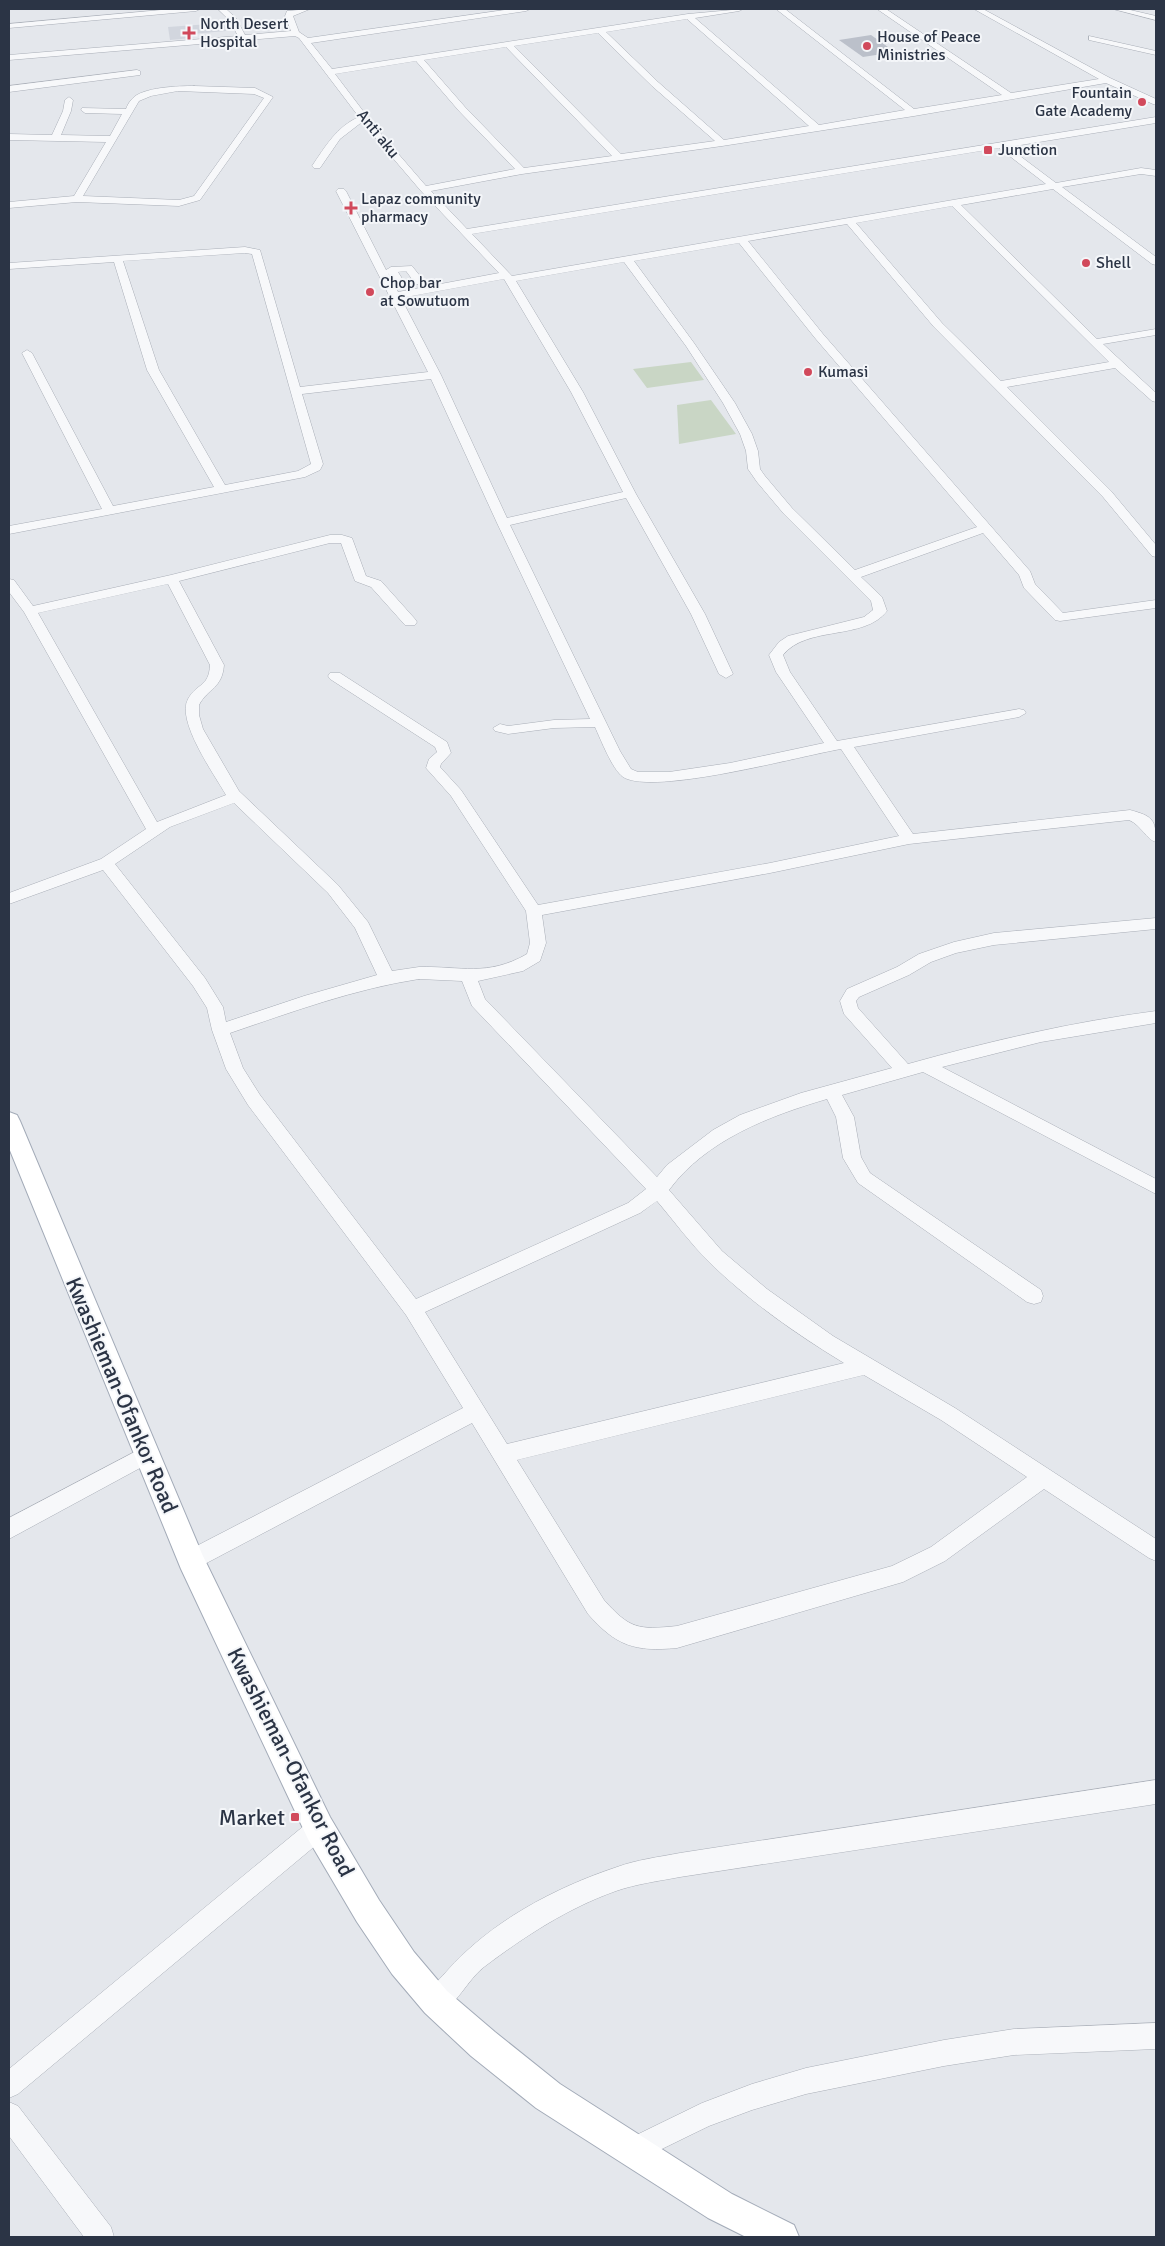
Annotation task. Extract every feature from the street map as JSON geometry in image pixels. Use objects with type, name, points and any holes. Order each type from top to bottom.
[{"type":"main road","name":"Kwashieman-Ofankor Road","points":[[9,1121],[191,1560],[319,1828],[378,1926],[403,1963],[436,2002],[483,2044],[548,2096],[631,2151],[720,2206],[782,2237]]},
{"type":"street","points":[[9,26],[196,9]]},
{"type":"street","points":[[222,9],[233,20],[243,38]]},
{"type":"street","points":[[9,58],[296,33],[289,16],[290,13],[306,9]]},
{"type":"street","points":[[307,41],[526,9]]},
{"type":"street","points":[[331,72],[739,9]]},
{"type":"street","points":[[780,9],[914,113]]},
{"type":"street","points":[[881,9],[1011,97]]},
{"type":"street","points":[[978,9],[1107,80],[1156,102]]},
{"type":"street","points":[[1117,9],[1156,18]]},
{"type":"street","points":[[688,16],[816,127]]},
{"type":"street","points":[[600,31],[655,84],[722,143]]},
{"type":"street","name":"Anti aku","points":[[296,33],[307,41],[364,118],[424,189],[509,277],[577,392],[630,494],[698,614],[726,674]]},
{"type":"street","points":[[1092,38],[1156,53]]},
{"type":"street","points":[[507,44],[619,158]]},
{"type":"street","points":[[417,58],[456,103],[522,171]]},
{"type":"street","points":[[9,89],[138,73]]},
{"type":"street","points":[[424,189],[522,171],[722,143],[1107,80]]},
{"type":"street","points":[[9,204],[77,199],[179,204],[197,198],[269,97],[255,91],[163,89],[146,93],[136,99],[77,199]]},
{"type":"street","points":[[55,138],[67,111],[69,100]]},
{"type":"street","points":[[85,110],[128,112]]},
{"type":"street","points":[[317,166],[329,147],[348,126],[364,118]]},
{"type":"street","points":[[465,232],[1156,120]]},
{"type":"street","points":[[9,137],[112,139]]},
{"type":"street","points":[[1000,145],[1156,262]]},
{"type":"street","points":[[395,296],[850,222],[1141,171],[1156,173]]},
{"type":"street","points":[[341,191],[435,375],[599,723],[626,772],[643,778],[669,777],[730,768],[839,745],[1019,713]]},
{"type":"street","points":[[955,204],[1156,400]]},
{"type":"street","points":[[850,222],[938,325],[1107,494],[1156,553]]},
{"type":"street","points":[[742,240],[819,336],[1025,574],[1029,585],[1060,617],[1156,604]]},
{"type":"street","points":[[9,266],[245,250],[256,252],[317,464],[316,467],[301,474],[9,530]]},
{"type":"street","points":[[627,259],[690,345],[729,403],[746,434],[752,451],[754,469],[757,474],[788,511],[877,600],[880,611],[869,620],[793,639],[776,655],[783,672],[909,839]]},
{"type":"street","points":[[118,260],[153,370],[221,488]]},
{"type":"street","points":[[1096,342],[1156,332]]},
{"type":"street","points":[[27,353],[109,511]]},
{"type":"street","points":[[1000,385],[1117,364]]},
{"type":"street","points":[[295,391],[435,375]]},
{"type":"street","points":[[503,522],[630,494]]},
{"type":"street","points":[[854,575],[985,528]]},
{"type":"street","points":[[30,611],[172,579],[330,539],[342,539],[348,541],[360,578],[376,584],[410,622]]},
{"type":"street","points":[[172,579],[217,665],[216,679],[212,685],[194,698],[191,705],[192,721],[236,798],[333,889],[362,926],[387,978]]},
{"type":"street","points":[[9,583],[30,611],[154,830]]},
{"type":"street","points":[[220,1030],[310,1000],[387,978],[419,973],[468,976],[510,969],[528,962],[534,957],[538,943],[534,911],[456,793],[434,768],[434,762],[444,752],[442,745],[335,676]]},
{"type":"street","points":[[500,728],[508,730],[554,724],[599,723]]},
{"type":"street","points":[[9,899],[106,863],[154,830],[178,818],[236,798]]},
{"type":"street","points":[[534,911],[762,869],[909,839],[1130,815],[1141,818],[1156,837]]},
{"type":"street","points":[[106,863],[199,982],[215,1007],[220,1030],[235,1069],[254,1100],[413,1309],[596,1608],[610,1624],[628,1635],[647,1641],[677,1637],[895,1575],[938,1554],[1042,1478]]},
{"type":"street","points":[[906,1072],[850,1010],[848,1001],[854,993],[903,971],[925,958],[954,948],[994,939],[1156,923]]},
{"type":"street","points":[[468,976],[478,1002],[542,1072],[596,1124],[658,1190],[715,1256],[760,1295],[865,1366],[948,1414],[1156,1552]]},
{"type":"street","points":[[413,1309],[606,1223],[634,1208],[658,1190],[673,1170],[719,1135],[746,1120],[801,1100],[832,1093],[980,1050],[1041,1036],[1156,1017]]},
{"type":"street","points":[[926,1066],[1156,1187]]},
{"type":"street","points":[[832,1093],[845,1117],[852,1158],[864,1178],[1034,1296]]},
{"type":"street","points":[[503,1454],[865,1366]]},
{"type":"street","points":[[191,1560],[476,1411]]},
{"type":"street","points":[[9,1529],[146,1455]]},
{"type":"street","points":[[436,2002],[474,1960],[520,1925],[577,1895],[618,1878],[680,1865],[1156,1792]]},
{"type":"street","points":[[9,2085],[319,1828]]},
{"type":"street","points":[[631,2151],[702,2116],[752,2097],[806,2080],[944,2052],[1014,2042],[1156,2036]]},
{"type":"street","points":[[9,2115],[101,2237]]},
{"type":"shaded area","name":"North Desert Hospital","points":[[224,23],[226,31],[192,34],[192,38],[170,40],[168,27]]},
{"type":"green space","points":[[691,362],[704,380],[647,388],[633,369]]},
{"type":"green space","points":[[711,400],[736,434],[679,444],[677,405]]},
{"type":"building","name":"House of Peace Ministries","points":[[871,35],[895,52],[863,57],[839,40]]},
{"type":"place","name":"North Desert Hospital","points":[[189,33]]},
{"type":"place","name":"House of Peace Ministries","points":[[867,46]]},
{"type":"place","name":"Fountain Gate Academy","points":[[1142,102]]},
{"type":"place","name":"Junction","points":[[988,150]]},
{"type":"place","name":"Lapaz community pharmacy","points":[[351,208]]},
{"type":"place","name":"Shell","points":[[1086,263]]},
{"type":"place","name":"Chop bar at Sowutuom","points":[[370,292]]},
{"type":"place","name":"Kumasi","points":[[808,372]]},
{"type":"place","name":"Market","points":[[295,1817]]}]
